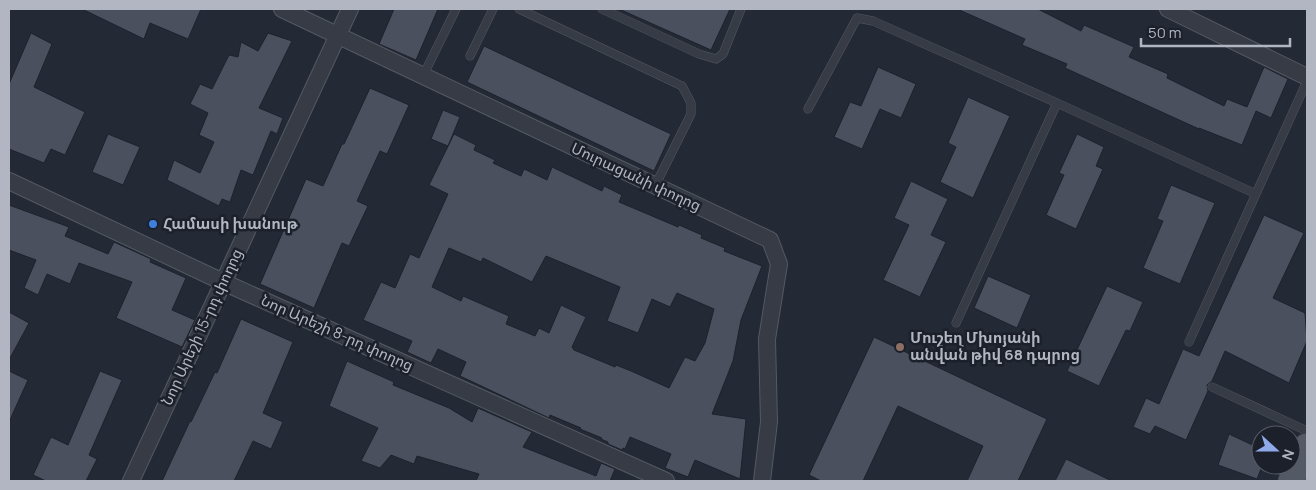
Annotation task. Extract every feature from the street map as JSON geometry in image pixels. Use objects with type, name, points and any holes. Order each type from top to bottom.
[{"type":"main road","points":[[1295,480],[1307,446]]},
{"type":"street","name":"Մուրացանի փողոց","points":[[282,9],[770,240],[779,264],[767,339],[769,422],[762,481]]},
{"type":"street","name":"Նոր Արեշի 15-րդ փողոց","points":[[131,481],[350,9]]},
{"type":"street","points":[[1168,9],[1307,77]]},
{"type":"street","name":"Նոր Արեշի 8-րդ փողոց","points":[[9,181],[223,282],[666,481]]},
{"type":"lane","points":[[423,76],[456,9]]},
{"type":"lane","points":[[470,56],[494,9]]},
{"type":"lane","points":[[519,9],[682,86],[691,103],[691,114],[655,186]]},
{"type":"lane","points":[[602,9],[699,54],[716,59],[723,54],[741,9]]},
{"type":"lane","points":[[808,109],[857,18],[873,21],[1256,194]]},
{"type":"lane","points":[[1189,342],[1307,81]]},
{"type":"lane","points":[[956,323],[1057,103]]},
{"type":"lane","points":[[1212,387],[1307,431]]},
{"type":"building","points":[[82,9],[201,9],[188,39],[150,23],[144,39]]},
{"type":"building","points":[[394,9],[438,9],[416,60],[379,44]]},
{"type":"building","points":[[619,9],[730,9],[711,50]]},
{"type":"building","points":[[957,9],[1038,9],[1081,31],[1084,25],[1134,47],[1129,57],[1168,74],[1167,78],[1224,106],[1227,99],[1247,107],[1264,67],[1288,79],[1271,118],[1256,111],[1242,145],[1199,129],[1065,68],[1067,64],[1022,45],[1025,39]]},
{"type":"building","points":[[31,33],[52,44],[34,87],[85,112],[65,155],[51,149],[44,163],[9,149],[9,84]]},
{"type":"building","points":[[268,33],[292,41],[259,108],[283,118],[277,134],[271,131],[253,175],[241,170],[230,202],[222,199],[219,206],[167,180],[174,160],[200,173],[214,142],[199,135],[208,113],[190,104],[200,84],[212,89],[229,55],[238,57],[241,42],[258,51]]},
{"type":"building","points":[[484,46],[671,134],[654,171],[467,82]]},
{"type":"building","points":[[878,67],[916,84],[901,118],[880,109],[862,149],[834,137],[850,102],[861,106]]},
{"type":"building","points":[[370,88],[409,105],[387,154],[380,151],[357,201],[368,206],[349,246],[342,243],[314,308],[260,284],[306,179],[323,186]]},
{"type":"building","points":[[968,97],[1010,116],[973,198],[940,182],[956,147],[948,143]]},
{"type":"building","points":[[443,110],[460,117],[448,146],[431,139]]},
{"type":"building","points":[[108,134],[140,147],[123,185],[92,172]]},
{"type":"building","points":[[454,134],[476,145],[474,150],[495,160],[493,163],[521,176],[524,169],[547,180],[552,167],[602,191],[604,186],[622,195],[619,202],[702,235],[701,238],[725,248],[724,251],[762,266],[741,320],[733,361],[712,414],[746,419],[740,479],[695,460],[688,477],[665,468],[671,454],[630,437],[625,449],[623,448],[622,450],[581,428],[550,415],[549,418],[460,376],[466,362],[438,349],[431,363],[407,352],[412,341],[363,320],[381,282],[395,288],[410,254],[419,258],[448,194],[429,185]],"holes":[[[449,248],[481,262],[483,258],[532,282],[546,256],[620,287],[607,321],[638,333],[652,299],[670,307],[677,293],[714,309],[705,343],[695,361],[685,357],[669,388],[631,371],[616,365],[615,367],[574,350],[572,347],[586,317],[561,305],[549,333],[539,328],[535,336],[506,324],[509,316],[463,296],[461,301],[432,287]]]},
{"type":"building","points":[[1077,134],[1104,147],[1096,166],[1103,169],[1076,229],[1046,215],[1064,175],[1059,173]]},
{"type":"building","points":[[911,181],[948,199],[931,235],[946,242],[920,297],[883,280],[909,225],[894,218]]},
{"type":"building","points":[[1171,185],[1215,203],[1180,284],[1143,268],[1163,221],[1157,219]]},
{"type":"building","points":[[9,205],[69,227],[65,236],[108,254],[114,242],[151,259],[150,262],[186,278],[172,310],[195,320],[182,347],[116,318],[132,282],[79,263],[70,284],[47,274],[38,295],[24,288],[36,260],[9,250]]},
{"type":"building","points":[[1264,215],[1304,233],[1273,298],[1305,313],[1307,341],[1289,383],[1225,351],[1212,381],[1207,385],[1208,391],[1186,440],[1155,426],[1150,434],[1133,427],[1146,398],[1159,404],[1183,349],[1199,356]]},
{"type":"building","points":[[988,276],[1031,295],[1017,328],[974,308]]},
{"type":"building","points":[[1107,286],[1143,302],[1130,331],[1126,330],[1099,386],[1067,371]]},
{"type":"building","points":[[9,312],[29,323],[9,360]]},
{"type":"building","points":[[241,319],[293,342],[263,413],[283,422],[271,449],[253,441],[234,481],[162,481],[190,421],[215,372],[217,373]]},
{"type":"building","points":[[874,337],[1047,419],[1018,481],[967,481],[983,446],[898,406],[863,481],[821,481],[809,475]]},
{"type":"building","points":[[347,361],[394,382],[393,385],[449,408],[472,422],[478,408],[532,432],[523,447],[596,476],[601,463],[615,469],[610,481],[476,481],[479,474],[417,456],[414,464],[391,455],[380,468],[361,461],[378,428],[329,406]]},
{"type":"building","points":[[9,371],[28,380],[9,422]]},
{"type":"building","points":[[100,371],[122,380],[89,455],[97,459],[86,481],[46,481],[33,475],[51,437],[68,445]]},
{"type":"building","points":[[1229,434],[1251,444],[1251,475],[1259,475],[1257,479],[1218,465]]},
{"type":"building","points":[[1066,459],[1112,481],[1055,481]]},
{"type":"place","name":"Համասի խանութ","points":[[153,224]]},
{"type":"place","name":"Մուշեղ Մխոյանի անվան թիվ 68 դպրոց","points":[[900,347]]}]
